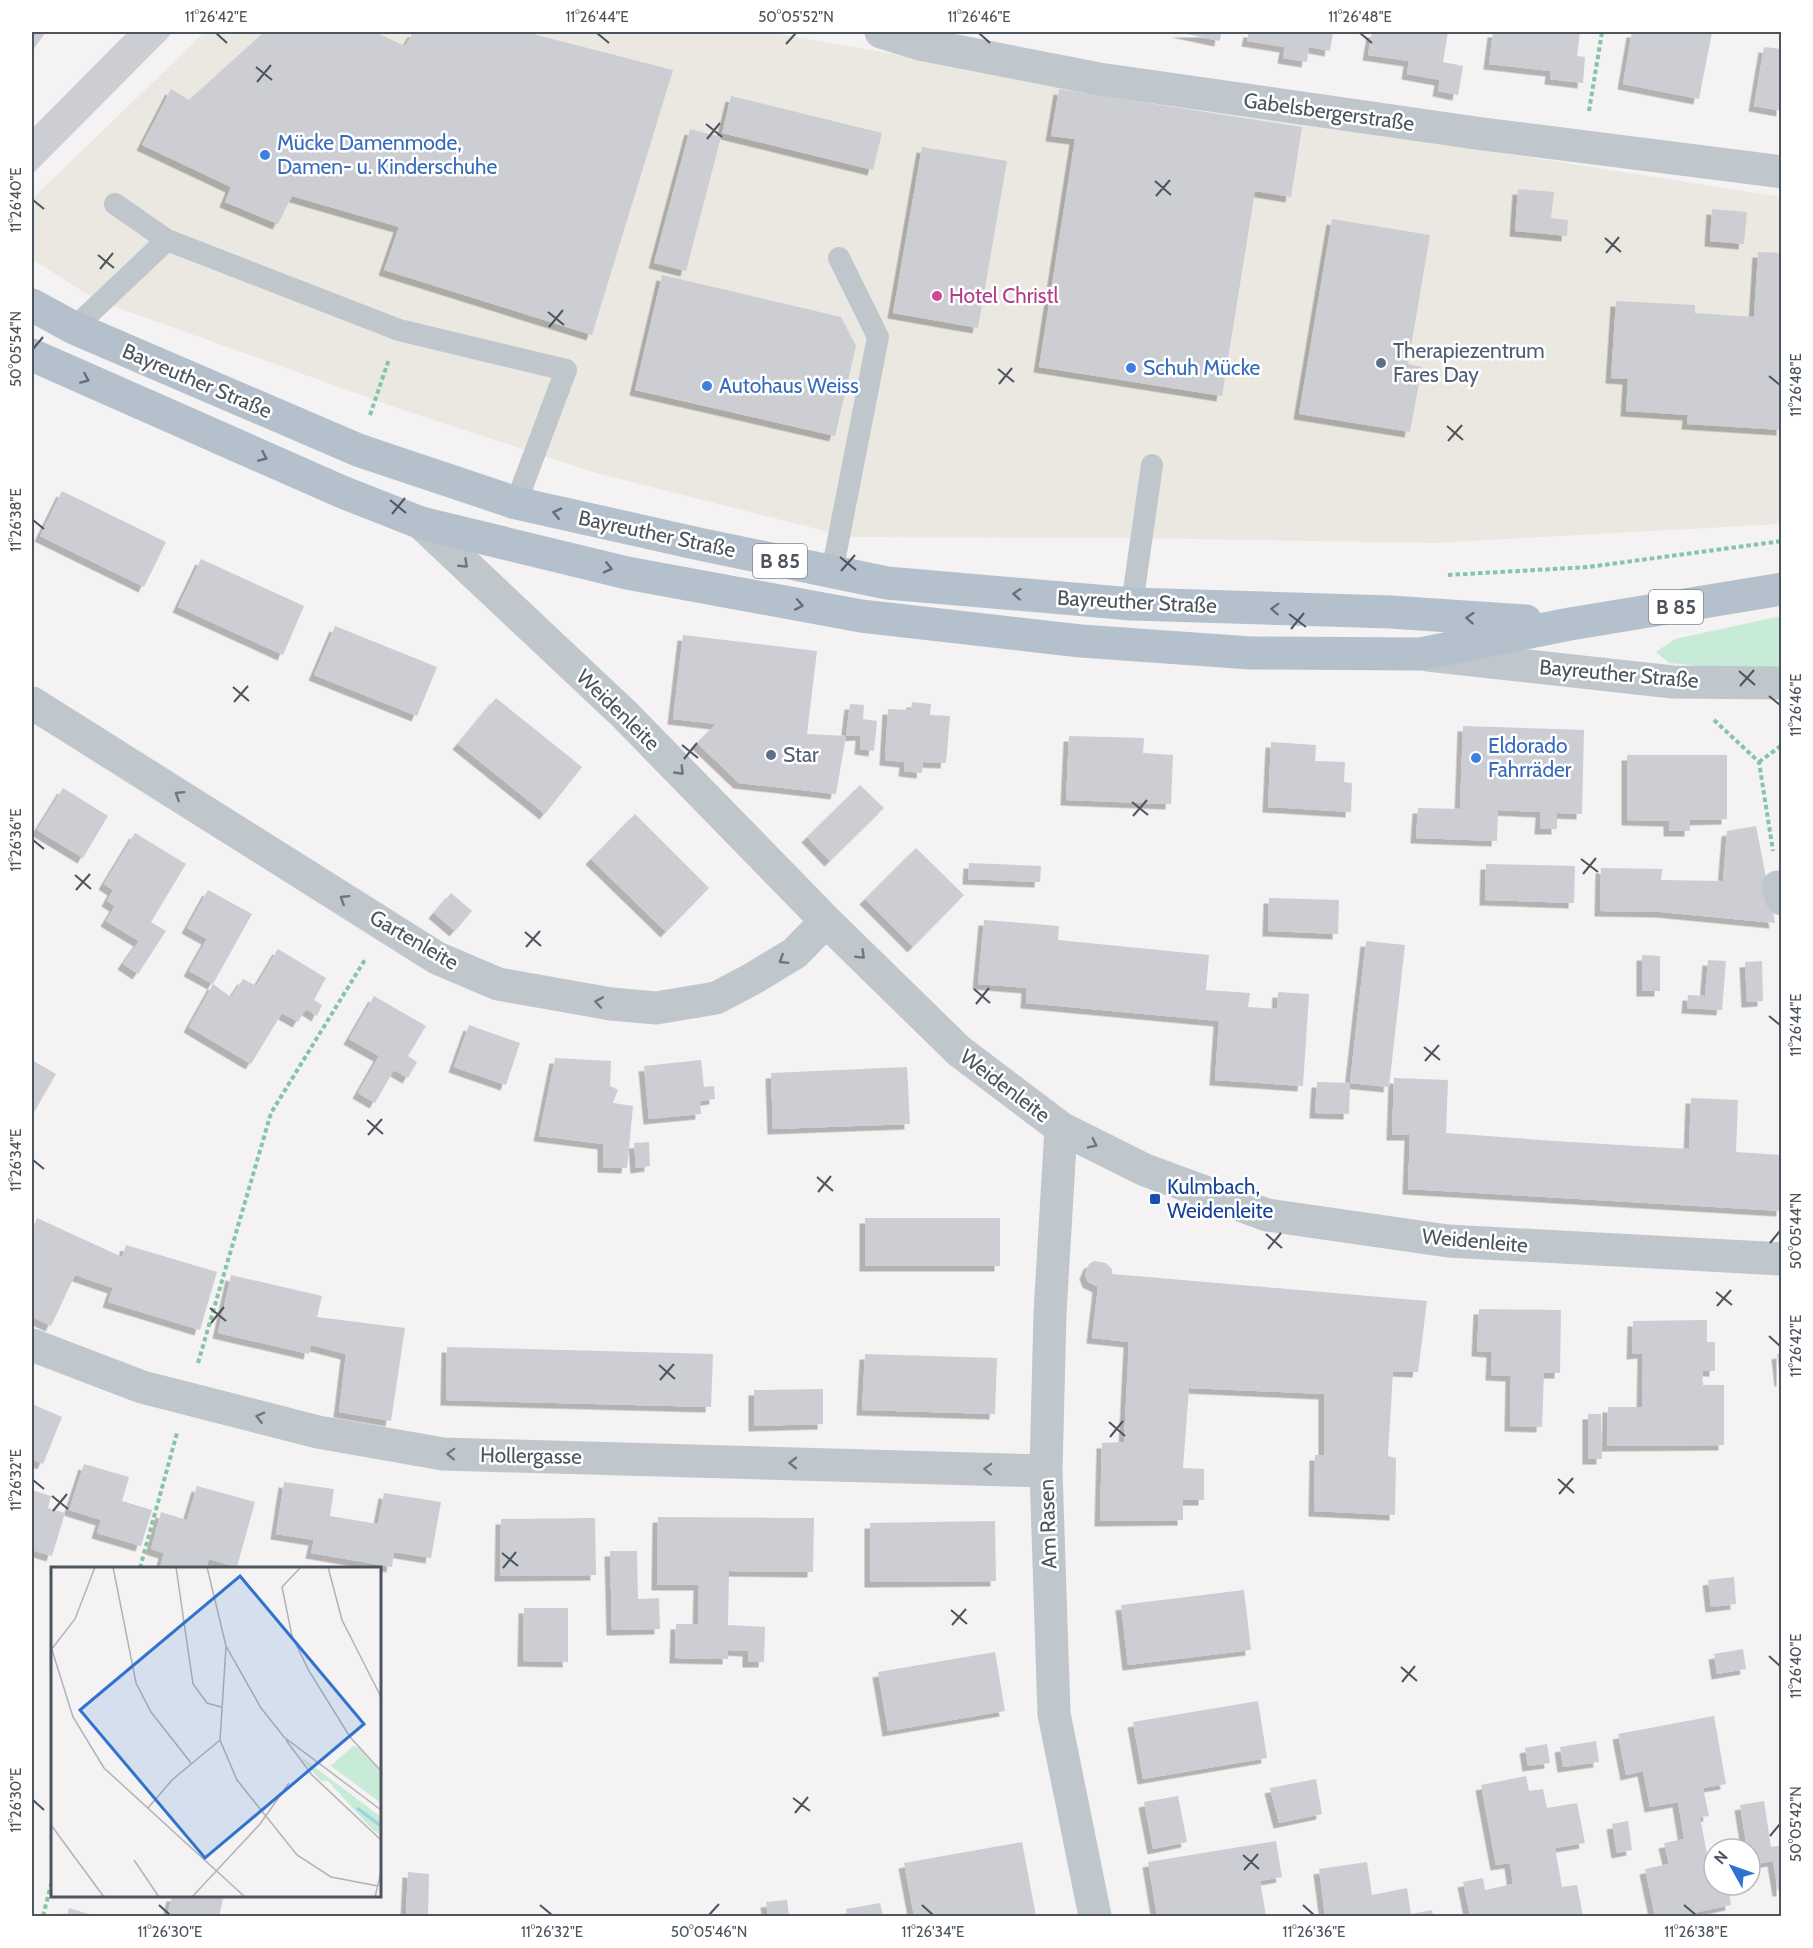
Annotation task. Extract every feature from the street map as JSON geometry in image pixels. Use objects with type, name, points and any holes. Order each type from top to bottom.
[{"type":"main road","name":"Bayreuther Straße","points":[[32,305],[74,328],[358,450],[516,503],[832,572],[887,583],[1132,604],[1390,612],[1570,624]]},
{"type":"main road","name":"Bayreuther Straße","points":[[32,355],[340,491],[421,524],[627,573],[861,616],[1081,641],[1251,652],[1420,654],[1570,624],[1782,589]]},
{"type":"street","name":"Gabelsbergerstraße","points":[[881,32],[920,44],[1099,79],[1583,147],[1782,172]]},
{"type":"street","name":"Weidenleite","points":[[421,524],[625,715],[826,921],[959,1051],[1061,1128],[1145,1170],[1266,1215],[1448,1241],[1782,1259]]},
{"type":"street","name":"Bayreuther Straße","points":[[1420,654],[1673,682],[1782,683]]},
{"type":"street","name":"Gartenleite","points":[[32,703],[437,958],[498,984],[611,1004],[656,1008],[716,998],[795,953],[826,921]]},
{"type":"street","name":"Am Rasen","points":[[1061,1128],[1050,1313],[1046,1471],[1054,1714],[1095,1917]]},
{"type":"street","name":"Hollergasse","points":[[32,1345],[142,1387],[318,1432],[443,1454],[1046,1471]]},
{"type":"lane","points":[[115,204],[167,240],[399,330],[566,370],[516,503]]},
{"type":"lane","points":[[74,328],[167,240]]},
{"type":"lane","points":[[832,572],[878,337],[839,258]]},
{"type":"lane","points":[[1132,604],[1152,465]]},
{"type":"path","points":[[1583,147],[1602,32]]},
{"type":"path","points":[[358,450],[399,330]]},
{"type":"path","points":[[1442,575],[1588,567],[1782,541]]},
{"type":"path","points":[[1780,893],[1759,762],[1782,745]]},
{"type":"path","points":[[141,1567],[187,1398],[271,1113],[386,925]]},
{"type":"path","points":[[43,1917],[51,1885]]},
{"type":"shaded area","points":[[205,32],[766,32],[1147,97],[1781,197],[1781,524],[1434,543],[1134,538],[849,537],[596,473],[403,410],[96,300],[32,259],[32,199]]},
{"type":"green space","points":[[1781,616],[1781,669],[1669,663],[1656,652],[1675,639]]},
{"type":"building","points":[[32,32],[46,32],[32,51]]},
{"type":"building","points":[[128,32],[173,32],[32,174],[32,129]]},
{"type":"building","points":[[264,32],[375,32],[405,46],[413,32],[525,32],[673,70],[592,335],[384,270],[399,227],[292,196],[278,224],[225,202],[231,187],[142,145],[171,89],[189,100]]},
{"type":"building","points":[[1177,32],[1221,32],[1220,41]]},
{"type":"building","points":[[1249,32],[1333,32],[1330,51],[1309,47],[1307,62],[1283,58],[1285,47],[1247,41]]},
{"type":"building","points":[[1372,32],[1448,32],[1443,62],[1463,66],[1458,95],[1438,91],[1440,80],[1407,74],[1409,61],[1368,55]]},
{"type":"building","points":[[1493,32],[1580,32],[1577,56],[1585,57],[1583,83],[1550,79],[1551,71],[1489,64]]},
{"type":"building","points":[[1632,32],[1712,32],[1699,99],[1623,84]]},
{"type":"building","points":[[1764,47],[1782,49],[1782,111],[1754,106]]},
{"type":"building","points":[[1059,89],[1302,127],[1291,197],[1255,191],[1222,396],[1039,367],[1075,139],[1051,136]]},
{"type":"building","points":[[731,96],[882,133],[873,170],[722,133]]},
{"type":"building","points":[[690,129],[721,137],[686,271],[654,263]]},
{"type":"building","points":[[922,147],[1007,161],[978,328],[893,313]]},
{"type":"building","points":[[1518,189],[1554,192],[1551,218],[1568,220],[1567,236],[1515,231]]},
{"type":"building","points":[[1712,209],[1747,212],[1744,244],[1710,241]]},
{"type":"building","points":[[1332,219],[1430,235],[1408,364],[1422,367],[1410,432],[1299,414]]},
{"type":"building","points":[[1758,252],[1782,253],[1782,430],[1687,424],[1688,415],[1626,411],[1628,379],[1611,378],[1616,301],[1695,305],[1695,313],[1754,317]]},
{"type":"building","points":[[662,275],[841,317],[856,346],[835,436],[635,390]]},
{"type":"building","points":[[62,491],[166,542],[144,587],[40,536]]},
{"type":"building","points":[[201,559],[304,606],[283,655],[178,607]]},
{"type":"building","points":[[335,626],[437,667],[417,716],[314,675]]},
{"type":"building","points":[[683,635],[817,651],[807,734],[846,736],[836,794],[739,783],[697,743],[716,724],[673,719]]},
{"type":"building","points":[[496,698],[582,767],[545,814],[458,744]]},
{"type":"building","points":[[912,702],[931,704],[930,715],[950,716],[946,763],[923,762],[922,773],[904,771],[905,762],[885,760],[888,709],[911,710]]},
{"type":"building","points":[[850,704],[864,705],[863,719],[877,721],[874,751],[860,749],[861,735],[846,736]]},
{"type":"building","points":[[1463,726],[1584,730],[1582,814],[1557,813],[1557,829],[1540,829],[1541,812],[1498,810],[1497,841],[1416,838],[1418,808],[1460,809]]},
{"type":"building","points":[[1069,736],[1144,738],[1143,753],[1173,755],[1171,804],[1066,800]]},
{"type":"building","points":[[1271,742],[1316,745],[1315,761],[1345,762],[1344,782],[1352,783],[1351,812],[1268,807]]},
{"type":"building","points":[[1627,755],[1727,755],[1727,819],[1690,820],[1690,831],[1669,831],[1669,821],[1627,820]]},
{"type":"building","points":[[860,785],[884,808],[830,861],[807,837]]},
{"type":"building","points":[[63,788],[108,816],[83,858],[37,830]]},
{"type":"building","points":[[635,814],[709,888],[666,932],[591,859]]},
{"type":"building","points":[[1756,826],[1775,923],[1661,912],[1600,911],[1601,868],[1662,869],[1661,880],[1723,881],[1727,831]]},
{"type":"building","points":[[135,833],[186,864],[151,922],[166,931],[138,974],[123,964],[139,941],[106,921],[115,906],[107,901],[113,890],[104,884]]},
{"type":"building","points":[[916,848],[964,895],[913,947],[865,899]]},
{"type":"building","points":[[969,863],[1041,866],[1040,882],[968,879]]},
{"type":"building","points":[[1486,864],[1575,866],[1574,903],[1485,900]]},
{"type":"building","points":[[208,890],[252,914],[213,984],[189,971],[207,939],[187,928]]},
{"type":"building","points":[[451,893],[472,911],[455,931],[434,913]]},
{"type":"building","points":[[1269,898],[1339,900],[1338,934],[1268,931]]},
{"type":"building","points":[[984,920],[1059,926],[1058,940],[1209,955],[1206,990],[1250,993],[1248,1007],[1277,1009],[1278,992],[1309,994],[1303,1086],[1215,1080],[1219,1021],[1026,1003],[1027,988],[978,984]]},
{"type":"building","points":[[1366,941],[1405,945],[1389,1087],[1350,1083]]},
{"type":"building","points":[[278,949],[326,978],[314,1000],[322,1005],[317,1016],[306,1009],[298,1022],[282,1013],[251,1064],[189,1027],[213,984],[231,997],[243,979],[256,986]]},
{"type":"building","points":[[1642,955],[1660,956],[1660,991],[1642,991]]},
{"type":"building","points":[[1708,960],[1726,961],[1722,1010],[1687,1008],[1688,995],[1705,996]]},
{"type":"building","points":[[1762,961],[1763,1001],[1747,1002],[1745,962]]},
{"type":"building","points":[[374,996],[426,1026],[408,1056],[417,1062],[408,1078],[394,1070],[375,1103],[358,1093],[379,1056],[349,1039]]},
{"type":"building","points":[[469,1025],[520,1043],[506,1085],[454,1067]]},
{"type":"building","points":[[555,1058],[611,1061],[610,1086],[618,1090],[613,1103],[633,1106],[627,1168],[603,1167],[603,1144],[539,1136]]},
{"type":"building","points":[[32,1060],[56,1074],[32,1116]]},
{"type":"building","points":[[701,1060],[704,1087],[714,1086],[715,1099],[700,1101],[701,1114],[649,1119],[644,1066]]},
{"type":"building","points":[[907,1067],[910,1124],[773,1129],[771,1073]]},
{"type":"building","points":[[1394,1078],[1448,1080],[1446,1133],[1569,1142],[1689,1149],[1691,1098],[1738,1100],[1736,1152],[1782,1155],[1782,1211],[1408,1189],[1410,1135],[1392,1135]]},
{"type":"building","points":[[1317,1082],[1350,1083],[1349,1114],[1315,1113]]},
{"type":"building","points":[[649,1142],[650,1166],[636,1168],[634,1143]]},
{"type":"building","points":[[37,1218],[122,1257],[126,1245],[217,1272],[200,1330],[108,1302],[113,1288],[75,1275],[51,1326],[32,1317],[32,1232]]},
{"type":"building","points":[[865,1218],[1000,1218],[1000,1266],[865,1266]]},
{"type":"building","points":[[1094,1261],[1106,1263],[1112,1269],[1112,1274],[1427,1301],[1418,1372],[1393,1371],[1388,1456],[1396,1458],[1395,1515],[1314,1511],[1315,1455],[1324,1455],[1324,1394],[1189,1388],[1183,1468],[1204,1469],[1204,1500],[1183,1500],[1183,1520],[1100,1521],[1102,1443],[1124,1442],[1129,1342],[1092,1338],[1098,1287],[1088,1282],[1085,1274],[1089,1264]]},
{"type":"building","points":[[231,1275],[322,1296],[317,1317],[405,1328],[391,1421],[339,1412],[346,1354],[311,1345],[309,1354],[218,1333]]},
{"type":"building","points":[[1479,1309],[1561,1310],[1560,1373],[1544,1373],[1542,1427],[1510,1426],[1511,1376],[1491,1375],[1492,1352],[1477,1351]]},
{"type":"building","points":[[1707,1320],[1707,1342],[1715,1342],[1715,1371],[1702,1371],[1703,1385],[1724,1385],[1724,1445],[1607,1446],[1608,1407],[1642,1407],[1643,1353],[1632,1354],[1633,1321]]},
{"type":"building","points":[[447,1347],[713,1354],[711,1407],[446,1400]]},
{"type":"building","points":[[1782,1353],[1782,1381],[1780,1381],[1777,1354]]},
{"type":"building","points":[[865,1354],[997,1358],[995,1414],[862,1410]]},
{"type":"building","points":[[823,1389],[823,1424],[754,1426],[754,1390]]},
{"type":"building","points":[[32,1404],[62,1417],[43,1464],[32,1459]]},
{"type":"building","points":[[1588,1414],[1601,1414],[1602,1459],[1588,1459]]},
{"type":"building","points":[[84,1464],[129,1477],[122,1501],[152,1510],[141,1546],[97,1533],[101,1520],[69,1510]]},
{"type":"building","points":[[284,1482],[334,1489],[330,1516],[378,1524],[384,1493],[441,1502],[431,1558],[394,1552],[392,1567],[311,1553],[314,1540],[276,1534]]},
{"type":"building","points":[[197,1486],[255,1502],[237,1567],[209,1559],[206,1567],[160,1567],[164,1553],[151,1549],[161,1512],[187,1520]]},
{"type":"building","points":[[32,1490],[51,1496],[48,1508],[65,1513],[52,1556],[32,1550]]},
{"type":"building","points":[[658,1517],[814,1518],[813,1572],[729,1571],[728,1625],[765,1627],[764,1662],[748,1662],[748,1651],[728,1650],[728,1659],[675,1658],[676,1624],[698,1624],[699,1585],[657,1585]]},
{"type":"building","points":[[595,1518],[596,1575],[500,1576],[501,1519]]},
{"type":"building","points":[[995,1521],[996,1581],[870,1582],[870,1523]]},
{"type":"building","points":[[610,1551],[637,1551],[638,1599],[659,1598],[660,1629],[612,1630]]},
{"type":"building","points":[[1734,1577],[1736,1604],[1711,1607],[1708,1580]]},
{"type":"building","points":[[1244,1590],[1251,1650],[1128,1665],[1121,1605]]},
{"type":"building","points":[[524,1608],[568,1608],[568,1662],[523,1661]]},
{"type":"building","points":[[1743,1649],[1746,1669],[1717,1674],[1714,1654]]},
{"type":"building","points":[[995,1652],[1005,1711],[888,1731],[878,1672]]},
{"type":"building","points":[[1258,1701],[1267,1758],[1143,1779],[1133,1722]]},
{"type":"building","points":[[1714,1716],[1726,1784],[1703,1788],[1709,1816],[1700,1817],[1704,1837],[1702,1897],[1730,1897],[1731,1905],[1679,1916],[1655,1916],[1645,1869],[1669,1864],[1664,1843],[1684,1839],[1678,1802],[1650,1807],[1643,1771],[1626,1775],[1618,1734]]},
{"type":"building","points":[[1596,1741],[1599,1762],[1563,1767],[1560,1747]]},
{"type":"building","points":[[1547,1744],[1550,1763],[1528,1766],[1525,1748]]},
{"type":"building","points":[[1526,1776],[1529,1791],[1543,1789],[1547,1808],[1577,1803],[1585,1843],[1555,1848],[1562,1887],[1577,1885],[1583,1916],[1470,1916],[1463,1882],[1483,1878],[1485,1890],[1513,1884],[1510,1863],[1496,1865],[1481,1785]]},
{"type":"building","points":[[1316,1779],[1322,1814],[1279,1823],[1270,1788]]},
{"type":"building","points":[[1178,1796],[1187,1842],[1153,1849],[1144,1802]]},
{"type":"building","points":[[1764,1801],[1771,1847],[1782,1845],[1782,1891],[1778,1891],[1773,1861],[1762,1863],[1762,1837],[1745,1837],[1740,1805]]},
{"type":"building","points":[[1628,1821],[1632,1850],[1617,1853],[1612,1824]]},
{"type":"building","points":[[1276,1841],[1282,1877],[1260,1881],[1266,1916],[1157,1916],[1148,1862]]},
{"type":"building","points":[[1022,1842],[1036,1916],[914,1916],[904,1863]]},
{"type":"building","points":[[1367,1862],[1372,1895],[1407,1888],[1411,1914],[1432,1910],[1433,1916],[1325,1916],[1319,1869]]},
{"type":"building","points":[[408,1872],[429,1874],[428,1914],[406,1913]]},
{"type":"building","points":[[172,1897],[223,1899],[219,1916],[167,1916]]},
{"type":"building","points":[[787,1900],[789,1916],[768,1916],[766,1902]]},
{"type":"building","points":[[880,1903],[883,1916],[847,1916],[846,1909]]},
{"type":"building","points":[[69,1908],[95,1916],[67,1916]]},
{"type":"place","name":"Mücke Damenmode, Damen- u. Kinderschuhe","points":[[265,155]]},
{"type":"place","name":"Hotel Christl","points":[[937,296]]},
{"type":"place","name":"Therapiezentrum Fares Day","points":[[1381,363]]},
{"type":"place","name":"Schuh Mücke","points":[[1131,368]]},
{"type":"place","name":"Autohaus Weiss","points":[[707,386]]},
{"type":"place","name":"Star","points":[[771,755]]},
{"type":"place","name":"Eldorado Fahrräder","points":[[1476,758]]},
{"type":"place","name":"Kulmbach, Weidenleite","points":[[1155,1199]]}]
